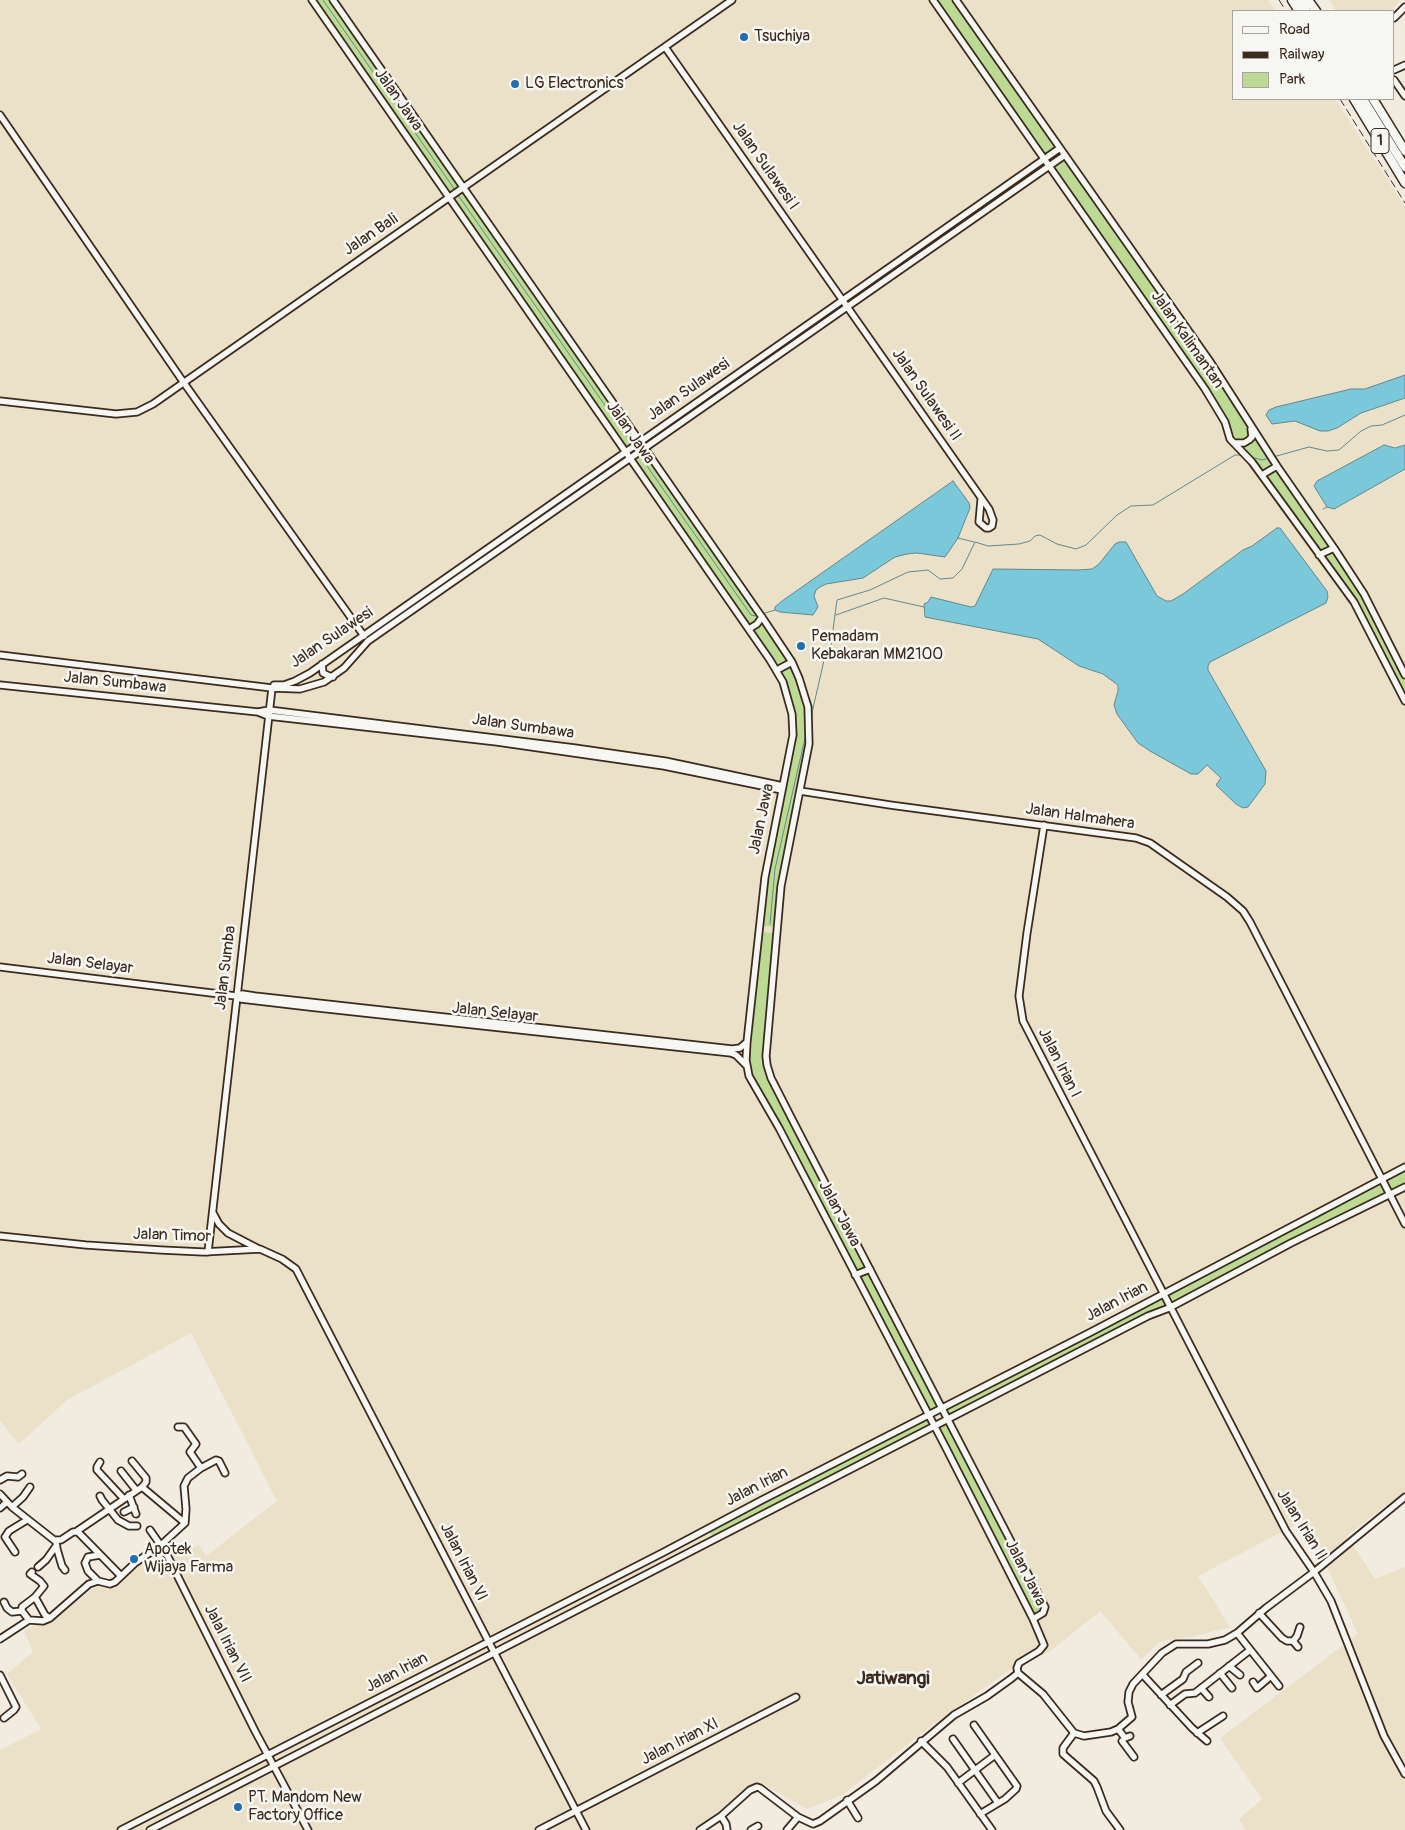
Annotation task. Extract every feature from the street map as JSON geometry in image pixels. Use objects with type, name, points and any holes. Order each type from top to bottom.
[{"type":"highway","name":"1","points":[[1355,100],[1405,183]]},
{"type":"highway","name":"1","points":[[1365,100],[1405,167]]},
{"type":"highway","name":"1","points":[[1369,100],[1405,159]]},
{"type":"highway","name":"1","points":[[1374,100],[1405,151]]},
{"type":"street","name":"Jalan Jawa","points":[[312,0],[632,457],[777,670],[787,694],[792,725],[791,749],[765,876],[747,1042],[747,1066],[754,1084],[770,1110],[1033,1618],[1043,1613],[1045,1608],[794,1123],[767,1065],[766,1056],[781,886],[809,744],[809,720],[804,691],[792,662],[462,189],[333,0]]},
{"type":"street","name":"Jalan Bali","points":[[0,401],[109,414],[137,412],[153,404],[732,0]]},
{"type":"street","name":"Jalan Kalimantan","points":[[934,0],[1205,389],[1219,411],[1229,437],[1262,475],[1354,602],[1405,701]]},
{"type":"street","name":"Jalan Kalimantan","points":[[956,0],[1209,360],[1251,427],[1364,594],[1405,675]]},
{"type":"street","points":[[1395,17],[1405,7]]},
{"type":"street","name":"Jalan Sulawesi I","points":[[665,47],[847,306]]},
{"type":"street","points":[[1395,81],[1405,96]]},
{"type":"street","points":[[0,115],[184,383],[368,641]]},
{"type":"street","name":"Jalan Sulawesi","points":[[265,686],[284,685],[295,681],[322,664],[1060,148]]},
{"type":"street","name":"Jalan Sulawesi","points":[[265,686],[288,690],[306,688],[333,677],[344,668],[368,641],[1065,155]]},
{"type":"street","name":"Jalan Sulawesi II","points":[[847,306],[981,500]]},
{"type":"street","points":[[1237,446],[1244,444],[1252,437],[1251,427]]},
{"type":"street","points":[[1262,475],[1276,463]]},
{"type":"street","points":[[1319,555],[1334,548]]},
{"type":"street","points":[[749,628],[757,624],[762,617]]},
{"type":"street","points":[[0,655],[265,686]]},
{"type":"street","points":[[777,670],[792,662]]},
{"type":"street","points":[[322,664],[323,673],[333,677]]},
{"type":"street","name":"Jalan Sumbawa","points":[[0,685],[497,739],[665,761],[783,788]]},
{"type":"street","name":"Jalan Sumba","points":[[208,1252],[272,688]]},
{"type":"street","name":"Jalan Halmahera","points":[[800,791],[1144,840],[1227,897],[1243,911],[1250,922],[1405,1224]]},
{"type":"street","name":"Jalan Irian I","points":[[1044,826],[1023,961],[1019,996],[1020,1013],[1032,1040],[1163,1294]]},
{"type":"street","name":"Jalan Selayar","points":[[0,967],[236,996],[241,999],[337,1007],[668,1045],[736,1049],[747,1042]]},
{"type":"street","name":"Jalan Selayar","points":[[715,1049],[734,1054],[747,1066]]},
{"type":"street","name":"Jalan Irian","points":[[121,1830],[1163,1294],[1405,1167]]},
{"type":"street","name":"Jalan Irian","points":[[150,1830],[1142,1318],[1169,1308],[1291,1243],[1405,1187]]},
{"type":"street","points":[[213,1210],[219,1224],[228,1233],[260,1250]]},
{"type":"street","name":"Jalan Timor","points":[[0,1236],[86,1245],[208,1252],[260,1250],[275,1255],[296,1269],[316,1305]]},
{"type":"street","points":[[856,1275],[870,1269]]},
{"type":"street","name":"Jalan Irian II","points":[[1163,1294],[1286,1531],[1331,1601],[1384,1736],[1405,1774]]},
{"type":"street","name":"Jalan Irian VI","points":[[316,1305],[586,1830]]},
{"type":"street","points":[[178,1427],[184,1426],[196,1444],[190,1452],[201,1468]]},
{"type":"street","points":[[0,1639],[29,1620],[50,1618],[88,1584],[98,1581],[110,1584],[115,1582],[135,1563],[161,1545],[185,1523],[184,1486],[188,1478],[216,1460],[219,1461],[225,1473]]},
{"type":"street","points":[[38,1566],[46,1560],[56,1543],[110,1509],[146,1482],[146,1478],[132,1461]]},
{"type":"street","points":[[100,1462],[97,1470],[126,1497],[134,1507],[136,1514]]},
{"type":"street","points":[[121,1471],[139,1488],[185,1523]]},
{"type":"street","points":[[0,1480],[6,1476],[18,1477],[22,1474]]},
{"type":"street","points":[[12,1507],[30,1487]]},
{"type":"street","points":[[0,1494],[12,1507],[56,1543],[62,1566],[65,1570]]},
{"type":"street","points":[[100,1496],[118,1520],[129,1526],[136,1526]]},
{"type":"street","points":[[1033,1618],[1044,1645],[1040,1651],[1019,1663],[1018,1673],[1043,1694],[1074,1733],[1084,1736],[1105,1734],[1118,1730],[1132,1717],[1128,1702],[1129,1692],[1133,1684],[1162,1653],[1171,1646],[1181,1643],[1197,1645],[1218,1642],[1237,1633],[1259,1613],[1314,1572],[1405,1497]]},
{"type":"street","points":[[0,1508],[7,1502]]},
{"type":"street","points":[[124,1512],[134,1507]]},
{"type":"street","points":[[15,1552],[5,1537],[9,1532],[27,1520]]},
{"type":"street","points":[[708,1528],[714,1540]]},
{"type":"street","name":"Jalal Irian VII","points":[[150,1530],[170,1560],[308,1830]]},
{"type":"street","points":[[77,1531],[121,1576]]},
{"type":"street","points":[[92,1547],[90,1556],[86,1559],[85,1567],[98,1581]]},
{"type":"street","points":[[90,1556],[100,1555]]},
{"type":"street","points":[[29,1620],[22,1611],[23,1605],[36,1597],[44,1586],[30,1574],[32,1572]]},
{"type":"street","points":[[36,1597],[45,1615],[50,1618]]},
{"type":"street","points":[[4,1602],[12,1612],[22,1611]]},
{"type":"street","points":[[1259,1613],[1282,1638],[1287,1641],[1293,1641]]},
{"type":"street","points":[[1293,1641],[1300,1627]]},
{"type":"street","points":[[1237,1633],[1279,1686]]},
{"type":"street","points":[[1293,1641],[1298,1647]]},
{"type":"street","points":[[1170,1705],[1185,1694],[1195,1693],[1250,1650]]},
{"type":"street","points":[[1161,1695],[1183,1680],[1186,1672],[1198,1663]]},
{"type":"street","points":[[1229,1666],[1240,1675]]},
{"type":"street","points":[[700,1830],[721,1816],[756,1787],[813,1827],[847,1800],[876,1781],[954,1715],[987,1696],[1018,1673]]},
{"type":"street","points":[[1220,1673],[1232,1688]]},
{"type":"street","points":[[0,1675],[16,1708],[4,1718]]},
{"type":"street","points":[[1142,1675],[1207,1741]]},
{"type":"street","points":[[1253,1682],[1258,1688],[1271,1676]]},
{"type":"street","points":[[1201,1688],[1209,1697]]},
{"type":"street","name":"Jalan Irian XI","points":[[539,1830],[796,1697]]},
{"type":"street","points":[[1198,1733],[1223,1716]]},
{"type":"street","points":[[974,1725],[1017,1786],[1016,1790],[980,1814]]},
{"type":"street","points":[[1118,1730],[1134,1757]]},
{"type":"street","points":[[1074,1733],[1063,1748],[1063,1754],[1094,1781],[1106,1811],[1120,1830]]},
{"type":"street","points":[[953,1739],[998,1803]]},
{"type":"street","points":[[921,1741],[947,1767],[992,1830]]},
{"type":"street","points":[[958,1783],[995,1755]]},
{"type":"street","points":[[847,1800],[858,1818]]},
{"type":"street","points":[[721,1816],[727,1830]]},
{"type":"street","points":[[787,1830],[798,1817]]},
{"type":"street","points":[[751,1830],[758,1826]]},
{"type":"shaded area","points":[[0,0],[1268,0],[1275,10],[1232,10],[1232,100],[1336,100],[1405,207],[1405,1491],[1347,1536],[1375,1579],[1405,1567],[1405,1830],[1245,1830],[1239,1819],[1262,1799],[1220,1738],[1358,1634],[1324,1561],[1299,1523],[1198,1576],[1230,1627],[1191,1637],[1161,1641],[1141,1659],[1100,1611],[1048,1653],[1025,1659],[931,1726],[842,1795],[807,1809],[760,1783],[692,1830],[0,1830],[0,1750],[41,1729],[7,1674],[33,1652],[24,1631],[39,1622],[51,1623],[99,1584],[114,1588],[136,1567],[171,1549],[176,1555],[199,1545],[206,1556],[277,1501],[191,1333],[67,1400],[19,1444],[0,1421]]},
{"type":"shaded area","points":[[1329,0],[1399,0],[1399,3],[1390,10],[1335,10]]},
{"type":"green space","points":[[312,0],[333,0],[640,441],[626,451]]},
{"type":"green space","points":[[933,0],[956,0],[1060,148],[1044,159]]},
{"type":"green space","points":[[1065,155],[1241,409],[1364,594],[1405,675],[1405,701],[1354,602],[1252,462],[1230,439],[1225,422],[1049,166]]},
{"type":"green space","points":[[645,448],[792,662],[804,691],[809,744],[781,886],[777,927],[760,926],[792,725],[783,682],[631,458]]},
{"type":"green space","points":[[759,932],[776,933],[767,1065],[942,1408],[1405,1167],[1405,1187],[948,1419],[1045,1607],[1033,1619],[934,1427],[714,1540],[708,1528],[927,1415],[747,1066]],"holes":[[[942,1408],[947,1419],[934,1426],[928,1415]]]},
{"type":"water","points":[[1405,375],[1405,398],[1361,413],[1337,428],[1328,431],[1320,431],[1295,421],[1272,424],[1266,415],[1269,410],[1276,407],[1351,389],[1365,389]]},
{"type":"water","points":[[1384,445],[1395,448],[1405,445],[1405,469],[1334,509],[1327,507],[1314,486],[1317,481]]},
{"type":"water","points":[[953,481],[969,503],[970,508],[958,538],[945,557],[917,553],[907,554],[895,557],[863,578],[826,584],[816,590],[814,596],[818,607],[813,615],[775,610],[775,607],[782,601]]},
{"type":"water","points":[[1277,528],[1280,528],[1327,591],[1328,597],[1326,603],[1210,662],[1208,666],[1208,670],[1266,771],[1265,784],[1248,807],[1243,808],[1236,804],[1216,785],[1221,778],[1207,765],[1198,774],[1191,774],[1138,743],[1117,714],[1114,705],[1118,685],[1103,674],[1079,666],[1038,639],[925,617],[924,604],[931,597],[971,607],[975,606],[993,569],[1092,569],[1119,542],[1126,542],[1157,596],[1166,601],[1171,601]]},
{"type":"waterway","points":[[323,0],[455,190]]},
{"type":"waterway","points":[[458,195],[632,444]]},
{"type":"waterway","points":[[1273,457],[1309,447],[1327,451],[1339,450],[1361,431],[1371,426],[1382,425],[1405,415]]},
{"type":"waterway","points":[[811,717],[825,656],[831,645],[837,600],[870,590],[908,572],[928,570],[940,579],[953,578],[962,569],[975,542],[988,546],[1019,544],[1030,541],[1035,536],[1040,535],[1057,544],[1076,549],[1086,545],[1117,515],[1131,506],[1153,505],[1235,455],[1242,455]]},
{"type":"waterway","points":[[640,456],[751,615],[756,616]]},
{"type":"waterway","points":[[1251,457],[1262,460],[1269,458]]},
{"type":"waterway","points":[[1323,509],[1327,507]]},
{"type":"waterway","points":[[958,538],[974,542]]},
{"type":"waterway","points":[[836,615],[884,598],[924,607]]},
{"type":"waterway","points":[[765,613],[775,610]]},
{"type":"waterway","points":[[770,924],[775,869],[806,734]]},
{"type":"railway","points":[[1279,0],[1285,10]]},
{"type":"railway","points":[[1341,100],[1405,203]]},
{"type":"place","name":"Tsuchiya","points":[[744,37]]},
{"type":"place","name":"LG Electronics","points":[[515,84]]},
{"type":"place","name":"Pemadam Kebakaran MM2100","points":[[801,646]]},
{"type":"place","name":"Apotek Wijaya Farma","points":[[134,1559]]},
{"type":"place","name":"PT. Mandom New Factory Office","points":[[238,1807]]},
{"type":"district","name":"Jatiwangi","points":[[893,1679]]}]
